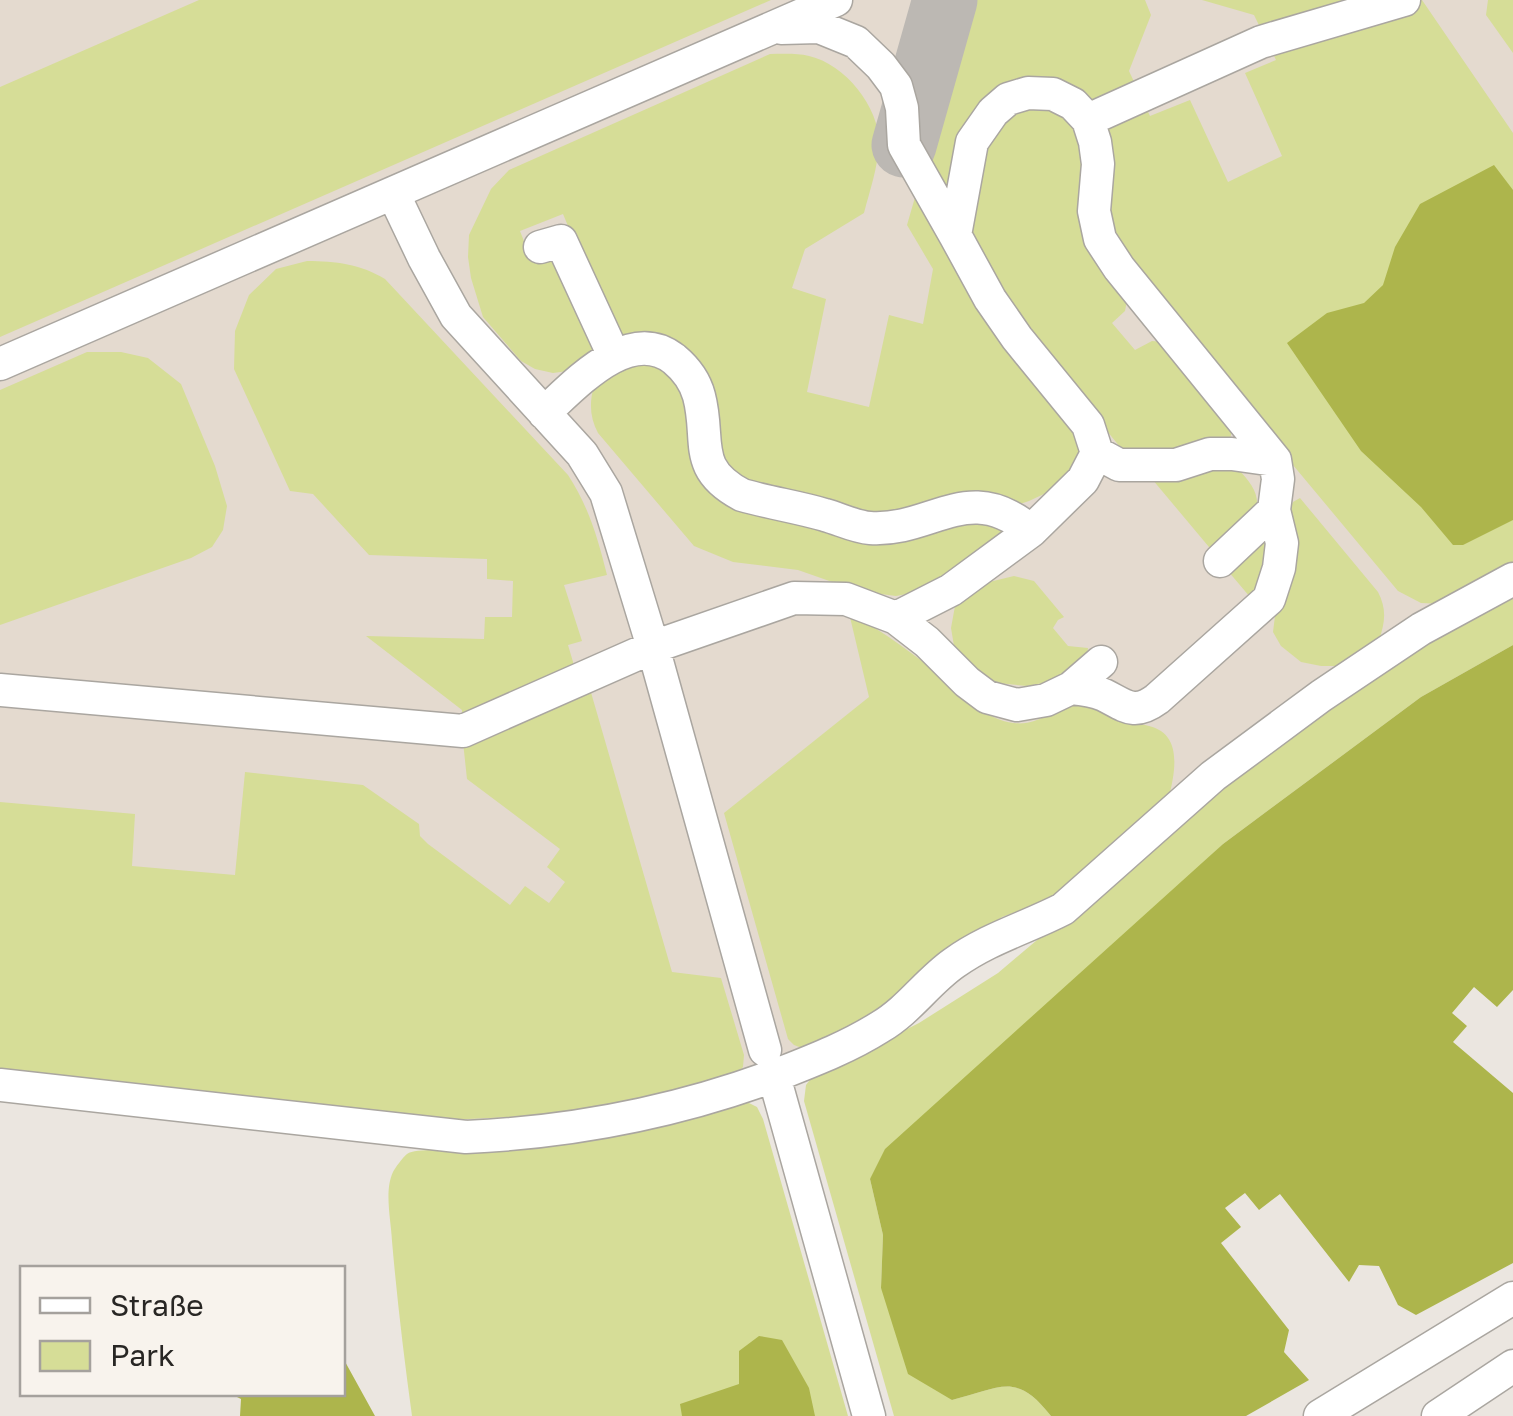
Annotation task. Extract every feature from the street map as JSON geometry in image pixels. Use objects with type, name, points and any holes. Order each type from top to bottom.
[{"type":"street","points":[[0,364],[836,0]]},
{"type":"street","points":[[1088,120],[1261,42],[1404,0]]},
{"type":"street","points":[[772,28],[819,27],[856,42],[881,66],[896,86],[904,145],[990,298],[1017,338],[1088,425],[1098,453],[1119,465],[1176,465],[1210,454],[1276,460]]},
{"type":"street","points":[[956,234],[972,142],[992,112],[1008,99],[1028,93],[1052,94],[1072,104],[1088,120],[1095,142],[1098,164],[1094,211],[1100,239],[1119,268],[1276,460],[1274,510],[1282,542],[1270,599],[1145,708],[1131,708],[1090,690],[1071,688]]},
{"type":"street","points":[[394,193],[456,316],[582,454],[606,493],[869,1416]]},
{"type":"street","points":[[540,248],[560,241],[614,356]]},
{"type":"street","points":[[544,413],[587,374],[614,356],[636,349],[653,349],[667,354],[693,380],[707,460],[713,473],[742,495],[825,514],[864,528],[900,526],[958,508],[975,508],[1006,514],[1031,531]]},
{"type":"street","points":[[896,618],[951,590],[1031,531],[1083,480],[1098,453]]},
{"type":"street","points":[[1220,562],[1274,510]]},
{"type":"street","points":[[0,1085],[466,1137],[626,1119],[727,1092],[770,1063],[826,1056],[878,1029],[904,1012],[953,963],[995,937],[1062,909],[1178,805],[1261,739],[1378,656],[1513,579]]},
{"type":"street","points":[[0,690],[462,731],[653,647],[794,598],[846,600],[896,618],[987,698],[1017,705],[1046,700],[1071,688],[1101,662]]},
{"type":"street","points":[[1320,1416],[1513,1298]]},
{"type":"street","points":[[1438,1416],[1513,1366]]},
{"type":"shaded area","points":[[0,0],[1513,0],[1513,565],[1269,718],[1008,910],[800,1046],[757,1096],[510,1141],[0,1092]]},
{"type":"green space","points":[[199,0],[771,0],[0,337],[0,87]]},
{"type":"green space","points":[[973,0],[1145,0],[1151,15],[1129,71],[1150,116],[1190,100],[1228,182],[1282,156],[1245,73],[1276,60],[1254,15],[1202,0],[1422,0],[1513,133],[1513,569],[1443,604],[1421,603],[1398,591],[1109,237],[1106,142],[1009,84],[955,210],[925,160]]},
{"type":"green space","points":[[1488,0],[1513,0],[1513,53],[1486,15]]},
{"type":"green space","points":[[770,54],[809,56],[835,68],[866,102],[879,143],[864,213],[805,249],[792,288],[826,299],[807,392],[869,407],[889,315],[923,324],[933,269],[907,225],[918,187],[1063,401],[1081,446],[1071,470],[1044,494],[1017,505],[875,517],[760,488],[725,472],[708,396],[611,329],[563,214],[520,231],[531,259],[552,251],[598,347],[575,370],[553,373],[535,369],[521,361],[483,317],[471,278],[469,235],[491,189],[509,170]]},
{"type":"green space","points":[[1031,109],[1060,113],[1084,138],[1128,295],[1125,311],[1112,323],[1135,350],[1152,341],[1164,342],[1233,426],[1230,439],[1205,446],[1125,453],[1024,330],[970,234],[972,204],[991,136],[1009,116]]},
{"type":"green space","points":[[1494,165],[1513,190],[1513,520],[1463,545],[1453,545],[1421,507],[1361,451],[1287,343],[1327,313],[1364,303],[1383,285],[1395,247],[1420,204]]},
{"type":"green space","points":[[307,261],[348,264],[385,279],[568,475],[592,524],[607,575],[564,585],[582,641],[568,645],[576,672],[462,721],[462,710],[366,636],[484,639],[485,617],[512,617],[513,581],[487,579],[487,559],[369,555],[313,494],[290,491],[234,369],[235,331],[249,295],[276,269]]},
{"type":"green space","points":[[87,352],[121,352],[148,358],[181,384],[227,506],[223,530],[212,547],[191,558],[0,625],[0,390]]},
{"type":"green space","points":[[636,360],[677,375],[734,504],[995,524],[1009,540],[917,592],[896,596],[858,591],[798,570],[733,562],[694,546],[598,433],[593,422],[594,386]]},
{"type":"green space","points":[[1199,469],[1239,470],[1256,497],[1257,508],[1214,553],[1152,479]]},
{"type":"green space","points":[[1300,498],[1378,592],[1383,604],[1379,640],[1344,666],[1301,662],[1281,646],[1273,632],[1288,512]]},
{"type":"green space","points":[[1269,531],[1270,572],[1250,597],[1228,571]]},
{"type":"green space","points":[[1014,576],[1034,581],[1064,617],[1053,628],[1068,646],[1088,648],[1087,655],[1053,681],[1027,686],[997,683],[977,677],[955,652],[951,628],[955,606],[989,582]]},
{"type":"green space","points":[[1513,592],[1513,645],[1421,697],[1223,844],[870,1179],[883,1235],[881,1288],[952,1400],[996,1388],[1017,1388],[1039,1402],[1051,1416],[894,1416],[804,1101],[806,1085],[812,1077],[919,1023],[998,973],[1178,821],[1378,671]]},
{"type":"green space","points":[[849,613],[900,645],[998,719],[1031,722],[1082,704],[1160,730],[1172,745],[1173,776],[1169,797],[1053,899],[1002,917],[910,981],[888,1010],[802,1048],[788,1039],[724,813],[869,697]]},
{"type":"green space","points":[[1513,645],[1513,990],[1497,1007],[1474,987],[1452,1013],[1467,1026],[1453,1042],[1513,1093],[1513,1263],[1416,1315],[1398,1305],[1379,1266],[1359,1265],[1349,1282],[1280,1194],[1259,1210],[1245,1193],[1225,1208],[1241,1227],[1221,1243],[1289,1330],[1284,1352],[1309,1380],[1246,1416],[1051,1416],[1039,1402],[1017,1388],[996,1388],[952,1400],[908,1374],[881,1288],[883,1235],[870,1179],[885,1149],[1223,844],[1421,697]]},
{"type":"green space","points":[[590,689],[672,972],[721,978],[744,1055],[743,1067],[736,1075],[628,1103],[532,1116],[426,1121],[0,1073],[0,802],[135,814],[132,866],[235,875],[245,772],[363,785],[419,824],[420,836],[428,844],[510,905],[525,886],[549,903],[565,882],[547,867],[560,849],[467,779],[463,742]]},
{"type":"green space","points":[[747,1102],[757,1107],[763,1119],[848,1416],[412,1416],[388,1197],[393,1172],[405,1155],[423,1150],[491,1152],[556,1144]]},
{"type":"green space","points":[[759,1336],[782,1340],[809,1388],[815,1416],[682,1416],[680,1404],[739,1384],[739,1351]]},
{"type":"green space","points":[[345,1362],[375,1416],[240,1416],[241,1399],[235,1396],[345,1396]]},
{"type":"taxiway","points":[[904,145],[945,0]]}]
